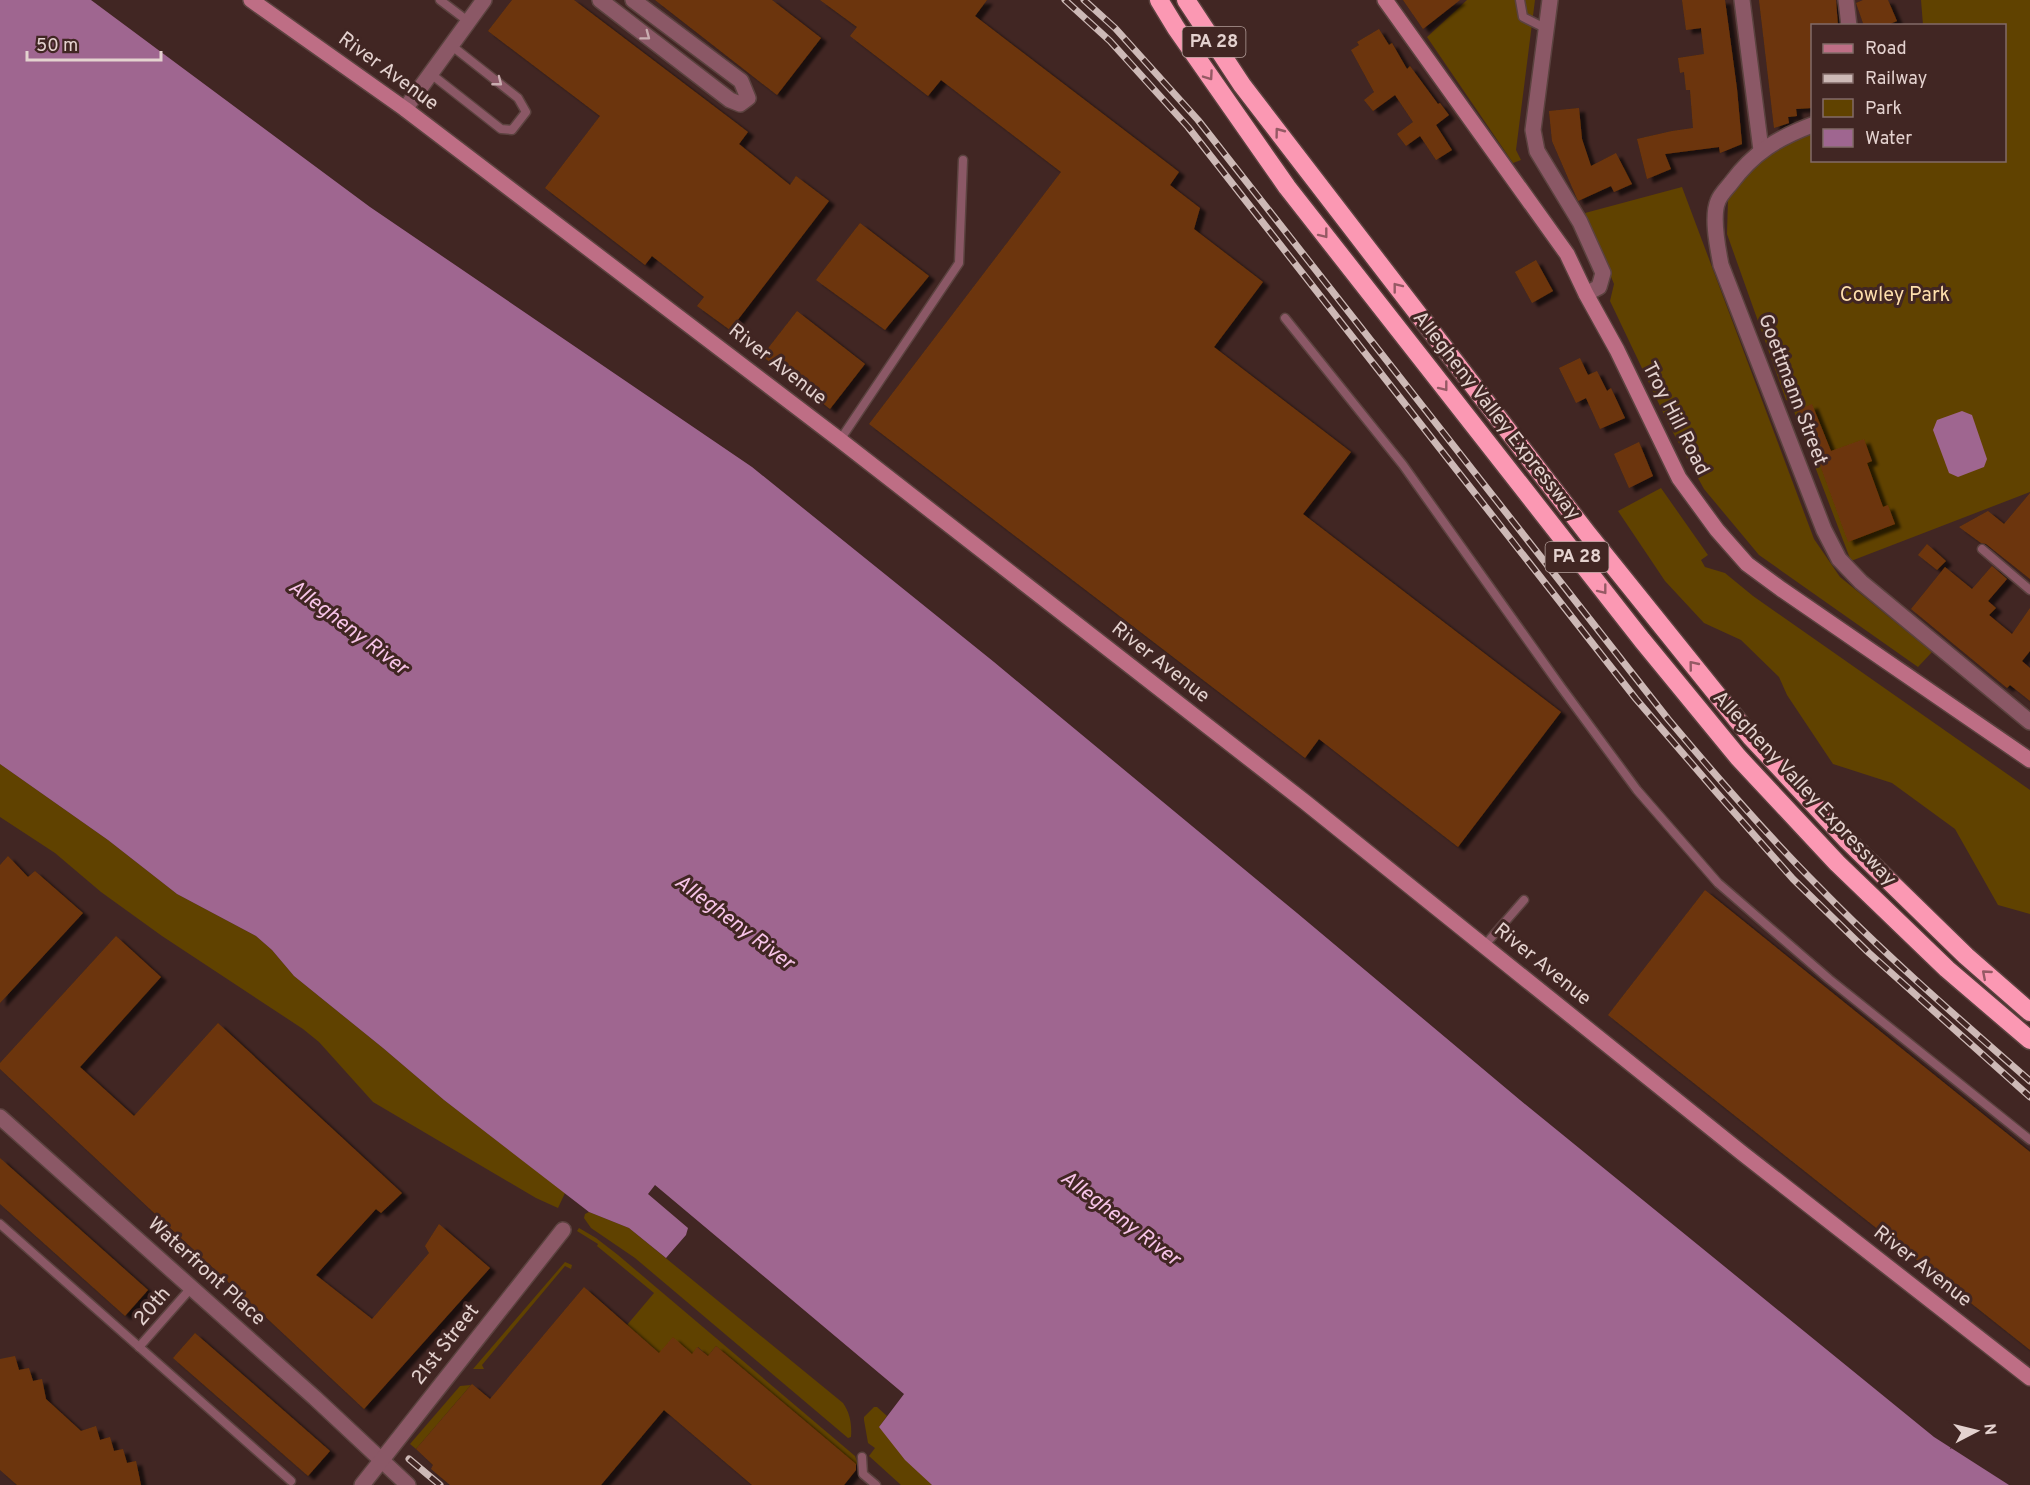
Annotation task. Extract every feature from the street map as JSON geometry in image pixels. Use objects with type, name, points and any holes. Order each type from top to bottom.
[{"type":"highway","name":"Allegheny Valley Expressway","points":[[1159,0],[1287,187],[1642,640],[1738,757],[1837,863],[1947,969],[2030,1040]]},
{"type":"highway","name":"Allegheny Valley Expressway","points":[[1186,0],[1242,85],[1587,533],[1751,736],[1847,840],[1966,956],[2030,1012]]},
{"type":"highway","points":[[1199,0],[1242,85]]},
{"type":"street","name":"River Avenue","points":[[251,0],[405,109],[840,440],[1295,795],[1742,1154],[2030,1377]]},
{"type":"street","points":[[405,109],[484,0]]},
{"type":"street","points":[[600,0],[730,100],[740,104],[748,98],[741,81],[633,0]]},
{"type":"street","name":"Troy Hill Road","points":[[1385,0],[1567,254],[1679,478],[1717,530],[1747,564],[2030,760]]},
{"type":"street","points":[[1550,0],[1533,130],[1537,151],[1580,222],[1603,273],[1599,287],[1586,294]]},
{"type":"street","points":[[1742,0],[1761,150]]},
{"type":"street","points":[[1846,0],[1849,24]]},
{"type":"street","name":"Goettmann Street","points":[[1811,125],[1788,134],[1761,150],[1738,174],[1717,202],[1715,233],[1721,265],[1824,530],[1839,560],[1861,582],[2030,722]]},
{"type":"street","name":"Waterfront Place","points":[[0,1117],[368,1446],[381,1462],[408,1485]]},
{"type":"street","name":"21st Street","points":[[362,1485],[563,1230]]},
{"type":"lane","points":[[440,0],[469,22]]},
{"type":"lane","points":[[1520,0],[1524,17],[1548,29]]},
{"type":"lane","points":[[431,74],[501,129],[512,130],[526,112],[518,98],[452,46]]},
{"type":"lane","points":[[840,440],[958,263],[963,160]]},
{"type":"lane","points":[[1285,318],[1403,465],[1637,790],[1718,883],[1829,979],[2030,1140]]},
{"type":"lane","points":[[1982,549],[2030,590]]},
{"type":"lane","points":[[1484,946],[1524,900]]},
{"type":"lane","points":[[0,1224],[291,1481]]},
{"type":"lane","name":"20th","points":[[140,1347],[191,1288]]},
{"type":"lane","points":[[862,1457],[863,1474],[876,1485]]},
{"type":"green space","points":[[1467,0],[1535,0],[1516,150],[1521,160],[1513,163],[1427,37]]},
{"type":"green space","name":"Cowley Park","points":[[1921,0],[2030,0],[2030,492],[1851,561],[1790,401],[1786,400],[1727,234],[1728,199],[1760,161],[1793,138],[1811,131],[1811,162],[2006,162],[2006,24],[1923,24]]},
{"type":"green space","points":[[1682,187],[1814,539],[1840,577],[1932,652],[1918,667],[1759,555],[1704,489],[1670,427],[1610,301],[1614,284],[1585,213]]},
{"type":"green space","points":[[1661,488],[1708,555],[1701,560],[1705,567],[1725,573],[1753,596],[2030,790],[2030,914],[1998,905],[1955,829],[1892,783],[1833,764],[1787,695],[1779,677],[1741,640],[1704,623],[1665,581],[1618,511]]},
{"type":"green space","points":[[0,764],[108,840],[177,894],[256,936],[272,950],[294,976],[444,1100],[565,1193],[558,1208],[536,1198],[373,1102],[319,1042],[303,1029],[162,936],[101,892],[55,853],[0,817]]},
{"type":"green space","points":[[589,1212],[629,1228],[843,1403],[850,1419],[851,1437],[848,1438],[635,1258],[591,1228],[584,1218]]},
{"type":"green space","points":[[579,1228],[618,1255],[855,1456],[859,1467],[716,1346],[708,1356],[698,1347],[692,1354],[659,1353],[627,1325],[654,1293],[597,1246],[598,1244],[577,1231]]},
{"type":"green space","points":[[565,1262],[572,1265],[571,1269],[565,1266],[482,1365],[484,1369],[473,1369]]},
{"type":"green space","points":[[471,1385],[416,1449],[410,1444],[460,1386]]},
{"type":"green space","points":[[874,1407],[887,1416],[879,1427],[932,1485],[901,1485],[869,1456],[875,1448],[868,1443],[864,1417]]},
{"type":"water","name":"Allegheny River","points":[[0,0],[91,0],[370,207],[752,467],[994,662],[1520,1100],[1934,1437],[2009,1485],[932,1485],[905,1460],[879,1427],[904,1394],[655,1185],[648,1194],[688,1228],[686,1235],[666,1258],[629,1228],[589,1212],[444,1100],[294,976],[272,950],[256,936],[177,894],[108,840],[0,764]]},
{"type":"water","points":[[1962,411],[1972,415],[1987,459],[1984,467],[1958,477],[1949,473],[1933,430],[1937,420]]},
{"type":"building","points":[[512,0],[574,0],[748,132],[739,144],[790,185],[796,176],[829,201],[730,330],[697,306],[704,297],[652,256],[645,265],[545,188],[600,116],[488,31]]},
{"type":"building","points":[[655,0],[772,0],[821,38],[777,95]]},
{"type":"building","points":[[820,0],[987,0],[975,16],[1179,172],[1170,185],[1200,208],[1194,229],[1263,282],[1214,347],[1351,452],[1303,514],[1561,712],[1458,847],[1319,739],[1305,758],[869,424],[1061,172],[941,80],[928,96],[850,36],[857,27]]},
{"type":"building","points":[[1403,0],[1460,0],[1423,29]]},
{"type":"building","points":[[1682,0],[1725,0],[1742,144],[1720,153],[1719,147],[1665,154],[1671,169],[1647,179],[1637,139],[1693,128],[1690,90],[1686,90],[1684,72],[1680,73],[1678,58],[1704,54],[1701,28],[1686,30]]},
{"type":"building","points":[[1759,0],[1836,0],[1838,24],[1811,24],[1811,108],[1796,109],[1797,116],[1788,117],[1789,123],[1774,128]]},
{"type":"building","points":[[1863,0],[1888,0],[1897,21],[1890,24],[1863,24],[1856,3]]},
{"type":"building","points":[[1379,29],[1389,45],[1392,43],[1407,69],[1410,66],[1449,115],[1436,125],[1452,150],[1436,160],[1420,136],[1406,146],[1397,134],[1413,122],[1395,95],[1373,111],[1364,100],[1374,92],[1351,50],[1359,45],[1357,42]]},
{"type":"building","points":[[1579,108],[1582,139],[1591,166],[1616,153],[1632,184],[1614,192],[1611,186],[1578,201],[1552,141],[1549,111]]},
{"type":"building","points":[[860,223],[929,276],[885,330],[816,280]]},
{"type":"building","points":[[1536,260],[1553,291],[1532,303],[1515,272]]},
{"type":"building","points":[[797,311],[865,364],[830,409],[762,356]]},
{"type":"building","points":[[1580,358],[1588,375],[1597,371],[1607,391],[1611,388],[1625,418],[1600,429],[1586,398],[1576,403],[1559,368]]},
{"type":"building","points":[[1812,404],[1831,451],[1864,439],[1872,461],[1867,463],[1883,507],[1888,505],[1895,524],[1848,542],[1809,435],[1807,435],[1797,410]]},
{"type":"building","points":[[1639,442],[1653,476],[1629,488],[1614,454]]},
{"type":"building","points":[[2030,493],[2030,579],[1986,544],[1981,543],[1959,527],[1988,511],[2004,524]]},
{"type":"building","points":[[1927,544],[1946,561],[1937,570],[1918,555]]},
{"type":"building","points":[[1992,566],[2007,579],[1988,601],[1996,608],[1989,615],[2012,634],[2030,608],[2030,651],[2022,661],[2030,668],[2030,701],[2010,685],[2007,688],[1911,609],[1945,567],[1972,589]]},
{"type":"building","points":[[8,856],[28,877],[35,871],[83,913],[0,1003],[0,865]]},
{"type":"building","points":[[1705,890],[2030,1152],[2030,1350],[1608,1015]]},
{"type":"building","points":[[116,936],[161,977],[80,1067],[134,1116],[218,1023],[402,1193],[381,1213],[376,1209],[316,1275],[372,1319],[429,1253],[425,1246],[439,1224],[490,1268],[364,1409],[0,1069],[0,1063]]},
{"type":"building","points":[[0,1158],[148,1290],[125,1316],[0,1204]]},
{"type":"building","points":[[584,1287],[659,1353],[673,1337],[692,1354],[697,1347],[708,1356],[716,1346],[856,1464],[856,1470],[844,1485],[752,1485],[664,1410],[601,1485],[450,1485],[431,1469],[433,1465],[416,1449],[472,1384],[490,1399]]},
{"type":"building","points":[[195,1333],[330,1451],[308,1476],[173,1358]]},
{"type":"building","points":[[15,1356],[19,1370],[29,1368],[33,1381],[42,1379],[46,1399],[81,1431],[96,1426],[100,1440],[110,1437],[114,1451],[123,1449],[127,1463],[136,1461],[141,1485],[17,1485],[0,1470],[0,1359]]},
{"type":"railway","points":[[1065,0],[1110,41],[1188,127],[1636,699],[1717,793],[1793,879],[1869,953],[2030,1097]]},
{"type":"railway","points":[[1084,0],[1115,28],[1198,120],[1668,719],[1723,783],[1843,912],[1922,986],[2030,1081]]},
{"type":"railway","points":[[409,1459],[440,1485]]}]
